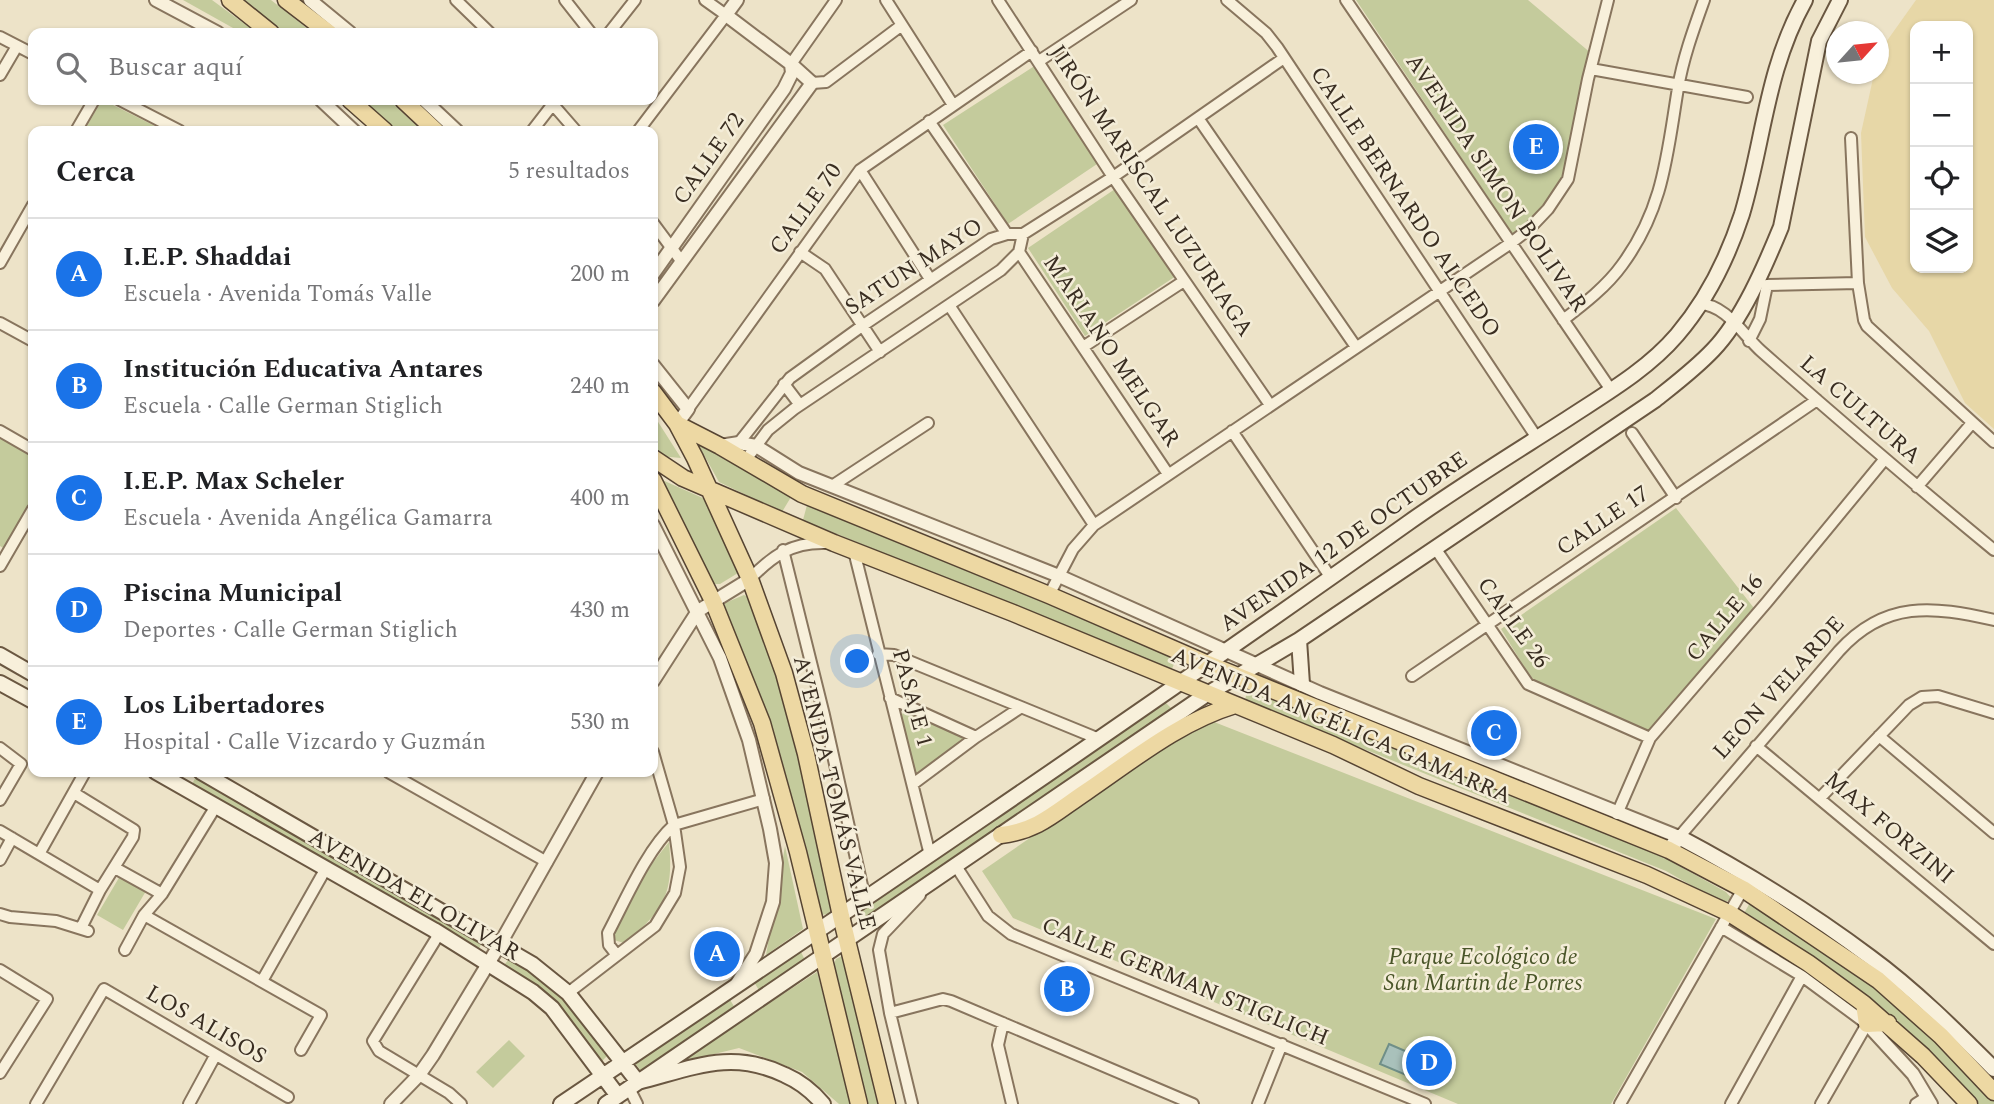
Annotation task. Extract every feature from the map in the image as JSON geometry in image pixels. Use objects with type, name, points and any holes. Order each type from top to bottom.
[{"type":"main road","points":[[230,0],[265,28]]},
{"type":"main road","points":[[286,0],[322,28]]},
{"type":"main road","name":"AVENIDA 12 DE OCTUBRE","points":[[561,1104],[1182,683],[1414,519],[1648,363],[1676,337],[1719,271],[1742,213],[1776,65],[1805,0]]},
{"type":"main road","points":[[623,1092],[1207,694],[1299,640],[1655,400],[1714,349],[1771,251],[1781,227],[1819,41],[1840,0]]},
{"type":"main road","points":[[356,105],[379,126]]},
{"type":"main road","points":[[408,105],[431,126]]},
{"type":"main road","name":"AVENIDA TOMÁS VALLE","points":[[658,399],[677,424],[750,579],[784,673],[798,721],[841,916],[887,1104]]},
{"type":"main road","name":"AVENIDA ANGÉLICA GAMARRA","points":[[677,424],[1049,595],[1208,664],[1674,844],[1773,892],[1872,958],[1962,1037],[1994,1069]]},
{"type":"main road","name":"AVENIDA ANGÉLICA GAMARRA","points":[[658,461],[683,478],[834,543],[1013,613],[1333,745],[1419,786],[1647,875],[1808,963],[1888,1023],[1969,1104]]},
{"type":"main road","points":[[658,490],[713,601],[762,723],[778,776],[859,1104]]},
{"type":"main road","points":[[1299,640],[1302,684]]},
{"type":"main road","points":[[0,655],[28,671]]},
{"type":"main road","points":[[0,683],[28,698]]},
{"type":"main road","points":[[1001,835],[1031,829],[1162,740],[1203,716],[1235,705]]},
{"type":"main road","name":"AVENIDA EL OLIVAR","points":[[176,777],[216,806],[439,934],[533,992],[552,1008],[603,1076],[623,1092]]},
{"type":"main road","name":"AVENIDA EL OLIVAR","points":[[210,777],[533,964],[568,993],[623,1061],[623,1092]]},
{"type":"main road","name":"AVENIDA ANGÉLICA GAMARRA","points":[[1674,844],[1878,980],[1941,1036],[1994,1091]]},
{"type":"main road","points":[[736,985],[749,1005]]},
{"type":"main road","points":[[1864,1004],[1867,1024],[1888,1023]]},
{"type":"main road","points":[[623,1092],[711,1064],[753,1062],[811,1089],[823,1104]]},
{"type":"street","points":[[156,0],[209,28]]},
{"type":"street","points":[[310,0],[326,5],[346,28]]},
{"type":"street","points":[[456,0],[485,28]]},
{"type":"street","points":[[565,0],[587,28]]},
{"type":"street","points":[[613,28],[635,0]]},
{"type":"street","points":[[705,0],[791,64],[812,83],[826,82],[902,25]]},
{"type":"street","points":[[658,105],[737,0]]},
{"type":"street","points":[[791,64],[836,0]]},
{"type":"street","points":[[886,0],[953,105]]},
{"type":"street","name":"JIRÓN MARISCAL LUZURIAGA","points":[[998,0],[1113,177],[1270,405]]},
{"type":"street","points":[[1039,61],[1131,0]]},
{"type":"street","name":"CALLE BERNARDO ALCEDO","points":[[1227,0],[1266,33],[1284,58],[1537,438]]},
{"type":"street","name":"AVENIDA SIMON BOLIVAR","points":[[1346,0],[1611,390]]},
{"type":"street","points":[[1049,595],[1073,549],[1094,525],[1511,243],[1548,209],[1568,179],[1608,0]]},
{"type":"street","points":[[1563,320],[1603,286],[1621,266],[1649,219],[1669,153],[1678,85],[1704,0]]},
{"type":"street","points":[[0,37],[28,52]]},
{"type":"street","points":[[0,75],[17,46]]},
{"type":"street","name":"CALLE 70","points":[[688,410],[859,170],[1032,51]]},
{"type":"street","points":[[756,446],[768,430],[800,405],[1001,270],[1019,252],[1023,234],[1113,177],[1284,58]]},
{"type":"street","name":"CALLE 72","points":[[658,267],[784,89],[792,73],[791,64]]},
{"type":"street","points":[[1591,69],[1747,97]]},
{"type":"street","points":[[658,294],[812,83]]},
{"type":"street","points":[[784,89],[799,102]]},
{"type":"street","points":[[79,126],[91,105]]},
{"type":"street","points":[[130,105],[170,126]]},
{"type":"street","points":[[326,105],[349,126]]},
{"type":"street","points":[[429,105],[452,126]]},
{"type":"street","points":[[536,126],[550,105]]},
{"type":"street","points":[[556,105],[572,126]]},
{"type":"street","points":[[642,126],[658,105]]},
{"type":"street","points":[[1198,118],[1356,347]]},
{"type":"street","points":[[929,121],[1007,234]]},
{"type":"street","points":[[1852,138],[1858,283],[1864,320],[1867,326],[1994,442]]},
{"type":"street","points":[[859,170],[930,279]]},
{"type":"street","points":[[0,263],[28,214]]},
{"type":"street","points":[[658,229],[682,262]]},
{"type":"street","name":"SATUN MAYO","points":[[734,451],[784,384],[862,326],[991,239],[1007,234],[1023,234]]},
{"type":"street","points":[[1749,341],[1760,319],[1771,251]]},
{"type":"street","points":[[800,252],[825,269],[880,352]]},
{"type":"street","name":"MARIANO MELGAR","points":[[1019,252],[1168,474]]},
{"type":"street","points":[[1083,347],[1184,281]]},
{"type":"street","points":[[1767,285],[1858,283]]},
{"type":"street","name":"LA CULTURA","points":[[1699,304],[1717,307],[1749,341],[1884,460],[1994,550]]},
{"type":"street","points":[[949,305],[1094,525]]},
{"type":"street","points":[[0,323],[28,338]]},
{"type":"street","points":[[658,371],[688,410],[677,424]]},
{"type":"street","points":[[784,384],[800,405]]},
{"type":"street","name":"CALLE 17","points":[[1412,676],[1817,400]]},
{"type":"street","points":[[1917,486],[1972,422]]},
{"type":"street","points":[[832,486],[928,423]]},
{"type":"street","points":[[1232,430],[1331,578]]},
{"type":"street","points":[[0,431],[28,447]]},
{"type":"street","points":[[1632,433],[1676,498]]},
{"type":"street","name":"AVENIDA ANGÉLICA GAMARRA","points":[[734,451],[756,446],[795,480],[832,486],[1059,576],[1302,684],[1617,814],[1674,844]]},
{"type":"street","name":"CALLE 16","points":[[1617,814],[1650,738],[1884,460]]},
{"type":"street","points":[[0,566],[4,549],[28,516]]},
{"type":"street","points":[[658,535],[720,658],[740,712],[764,799],[776,863],[773,902],[756,954],[736,985]]},
{"type":"street","points":[[658,673],[698,611],[750,579],[783,550],[814,543],[834,543]]},
{"type":"street","name":"CALLE 26","points":[[1434,548],[1528,684],[1650,738]]},
{"type":"street","points":[[783,550],[824,715],[865,899]]},
{"type":"street","name":"PASAJE 1","points":[[854,551],[930,855]]},
{"type":"street","name":"LEON VELARDE","points":[[1674,844],[1849,640],[1891,614],[1916,609],[1948,610],[1994,618]]},
{"type":"street","points":[[878,654],[894,655],[1099,739]]},
{"type":"street","points":[[1820,798],[1909,705],[1922,697],[1938,696],[1994,713]]},
{"type":"street","points":[[890,698],[976,737]]},
{"type":"street","points":[[913,784],[1020,708]]},
{"type":"street","points":[[1878,736],[1994,833]]},
{"type":"street","name":"MAX FORZINI","points":[[1756,746],[1994,944]]},
{"type":"street","points":[[0,748],[21,764],[0,800]]},
{"type":"street","points":[[568,993],[655,926],[674,897],[680,867],[674,825],[658,769]]},
{"type":"street","points":[[38,855],[82,777]]},
{"type":"street","points":[[397,777],[547,862]]},
{"type":"street","points":[[391,1104],[419,1075],[489,964],[592,777]]},
{"type":"street","points":[[0,914],[56,921],[84,930],[100,890],[133,837],[134,830],[74,793]]},
{"type":"street","points":[[616,954],[609,945],[608,933],[640,873],[666,832],[674,825],[764,799]]},
{"type":"street","points":[[125,950],[216,806]]},
{"type":"street","points":[[0,831],[100,890]]},
{"type":"street","points":[[0,860],[12,838]]},
{"type":"street","name":"CALLE GERMAN STIGLICH","points":[[956,866],[988,916],[1011,934],[1425,1104]]},
{"type":"street","points":[[115,868],[162,894]]},
{"type":"street","points":[[262,981],[325,870]]},
{"type":"street","name":"AVENIDA TOMÁS VALLE","points":[[912,1104],[879,960],[880,942],[883,934],[929,884]]},
{"type":"street","points":[[1620,1104],[1743,889]]},
{"type":"street","points":[[145,915],[321,1015],[301,1050]]},
{"type":"street","name":"AVENIDA ANGÉLICA GAMARRA","points":[[1725,920],[1867,1024],[1902,1061],[1925,1102]]},
{"type":"street","points":[[439,934],[373,1041],[374,1046],[461,1104]]},
{"type":"street","points":[[0,971],[47,999],[0,1073]]},
{"type":"street","points":[[1731,1104],[1802,976]]},
{"type":"street","name":"LOS ALISOS","points":[[36,1104],[104,989],[288,1097]]},
{"type":"street","points":[[890,1013],[943,999],[1193,1104]]},
{"type":"street","points":[[1003,1023],[998,1045],[1012,1104]]},
{"type":"street","points":[[1821,1104],[1867,1024]]},
{"type":"street","points":[[1258,1104],[1282,1044]]},
{"type":"street","points":[[1902,1061],[1916,1050]]},
{"type":"street","points":[[189,1104],[215,1056]]},
{"type":"street","points":[[623,1092],[636,1104]]},
{"type":"green space","points":[[183,0],[212,0],[250,28],[233,28]]},
{"type":"green space","points":[[242,0],[271,0],[307,28],[279,28]]},
{"type":"green space","points":[[1356,0],[1528,0],[1592,54],[1563,184],[1543,215],[1515,238]]},
{"type":"green space","points":[[1036,65],[1100,162],[1008,224],[943,125]]},
{"type":"green space","points":[[99,105],[113,105],[155,126],[87,126]]},
{"type":"green space","points":[[369,105],[394,105],[417,126],[392,126]]},
{"type":"green space","points":[[1118,187],[1176,276],[1085,336],[1028,248]]},
{"type":"green space","points":[[658,422],[681,458],[658,455]]},
{"type":"green space","points":[[0,431],[28,447],[28,517],[8,551],[0,546]]},
{"type":"green space","points":[[694,437],[791,497],[782,512],[719,482]]},
{"type":"green space","points":[[660,479],[705,499],[738,573],[720,584],[714,584]]},
{"type":"green space","points":[[807,505],[1177,657],[1171,671],[803,520]]},
{"type":"green space","points":[[1676,508],[1757,612],[1652,734],[1538,685],[1501,629]]},
{"type":"green space","points":[[744,595],[750,598],[756,607],[795,730],[832,913],[822,915],[819,909],[763,703],[724,608],[725,603]]},
{"type":"green space","points":[[1248,685],[1665,858],[1726,892],[1732,899],[1722,903],[1666,871],[1245,701]]},
{"type":"green space","points":[[1165,702],[1174,711],[866,919],[861,908]]},
{"type":"green space","points":[[906,710],[966,738],[965,741],[917,775],[914,774],[899,717]]},
{"type":"green space","name":"Parque Ecológico de San Martin de Porres","points":[[1204,718],[1716,919],[1611,1104],[1458,1104],[1013,918],[982,871]]},
{"type":"green space","points":[[196,777],[205,777],[483,940],[478,951],[192,784]]},
{"type":"green space","points":[[669,842],[668,888],[657,911],[624,943],[614,940],[615,929],[650,866]]},
{"type":"green space","points":[[785,846],[803,929],[766,955]]},
{"type":"green space","points":[[120,876],[146,891],[123,930],[97,915]]},
{"type":"green space","points":[[1751,901],[1836,956],[1911,1016],[1994,1100],[1994,1104],[1975,1104],[1743,915]]},
{"type":"green space","points":[[800,950],[805,960],[760,992],[754,982]]},
{"type":"green space","points":[[513,955],[570,1000],[611,1052],[602,1061],[573,1022],[549,996],[503,966]]},
{"type":"green space","points":[[844,955],[883,1104],[867,1104],[834,964],[836,959]]},
{"type":"green space","points":[[817,972],[853,1104],[839,1104],[802,1072],[739,1048],[677,1063]]},
{"type":"green space","points":[[729,998],[735,1008],[642,1072],[634,1062]]},
{"type":"green space","points":[[509,1040],[525,1056],[493,1088],[476,1072]]},
{"type":"sand","points":[[1916,0],[1994,0],[1994,429],[1965,403],[1929,331],[1892,288],[1865,237],[1861,133],[1872,84],[1889,84],[1889,38]]},
{"type":"water","points":[[1389,1044],[1426,1060],[1418,1080],[1380,1064]]},
{"type":"place","name":"Los Libertadores","points":[[1536,147]]},
{"type":"place","name":"I.E.P. Max Scheler","points":[[1494,733]]},
{"type":"place","name":"I.E.P. Shaddai","points":[[717,954]]},
{"type":"place","name":"Institución Educativa Antares","points":[[1067,989]]},
{"type":"place","name":"Piscina Municipal","points":[[1429,1063]]}]
